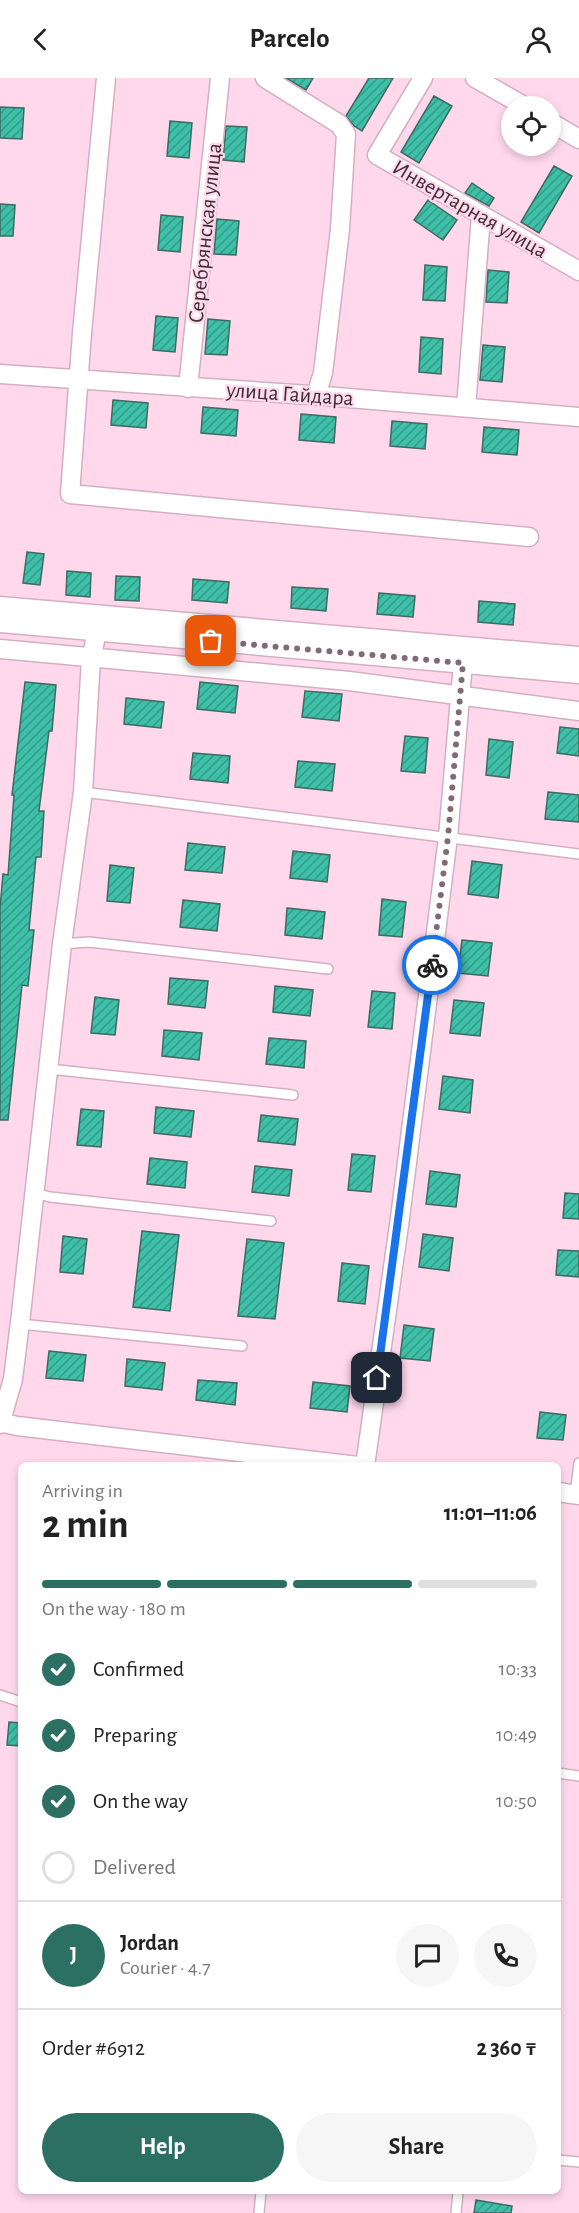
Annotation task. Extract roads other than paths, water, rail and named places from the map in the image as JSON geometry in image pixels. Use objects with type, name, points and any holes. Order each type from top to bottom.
[{"type":"street","points":[[106,78],[82,333],[70,494],[529,537]]},
{"type":"street","name":"Серебрянская улица","points":[[188,388],[220,78]]},
{"type":"street","points":[[265,78],[339,124],[346,134],[340,229],[323,373],[316,395]]},
{"type":"street","name":"Инвертарная улица","points":[[423,78],[377,155],[579,271]]},
{"type":"street","points":[[475,78],[506,96]]},
{"type":"street","points":[[561,128],[579,139]]},
{"type":"street","points":[[466,407],[481,216]]},
{"type":"street","name":"улица Гайдара","points":[[0,374],[316,395],[579,417]]},
{"type":"street","points":[[0,606],[579,656]]},
{"type":"street","points":[[0,623],[579,674]]},
{"type":"street","points":[[97,632],[91,659],[83,792],[63,945],[20,1324],[13,1379],[0,1422],[324,1462]]},
{"type":"street","points":[[0,649],[349,681],[579,711]]},
{"type":"street","points":[[366,1462],[402,1206],[448,837],[463,663]]},
{"type":"lane","points":[[83,792],[579,854]]},
{"type":"lane","points":[[63,945],[89,942],[328,969]]},
{"type":"lane","points":[[49,1069],[294,1095]]},
{"type":"lane","points":[[35,1193],[50,1197],[271,1221]]},
{"type":"lane","points":[[20,1324],[242,1346]]},
{"type":"lane","points":[[571,1494],[579,1463]]},
{"type":"lane","points":[[0,1695],[18,1701]]},
{"type":"lane","points":[[561,1773],[579,1776]]},
{"type":"lane","points":[[561,2160],[579,2162]]},
{"type":"lane","points":[[259,2213],[261,2194]]},
{"type":"lane","points":[[456,2213],[458,2194]]}]
